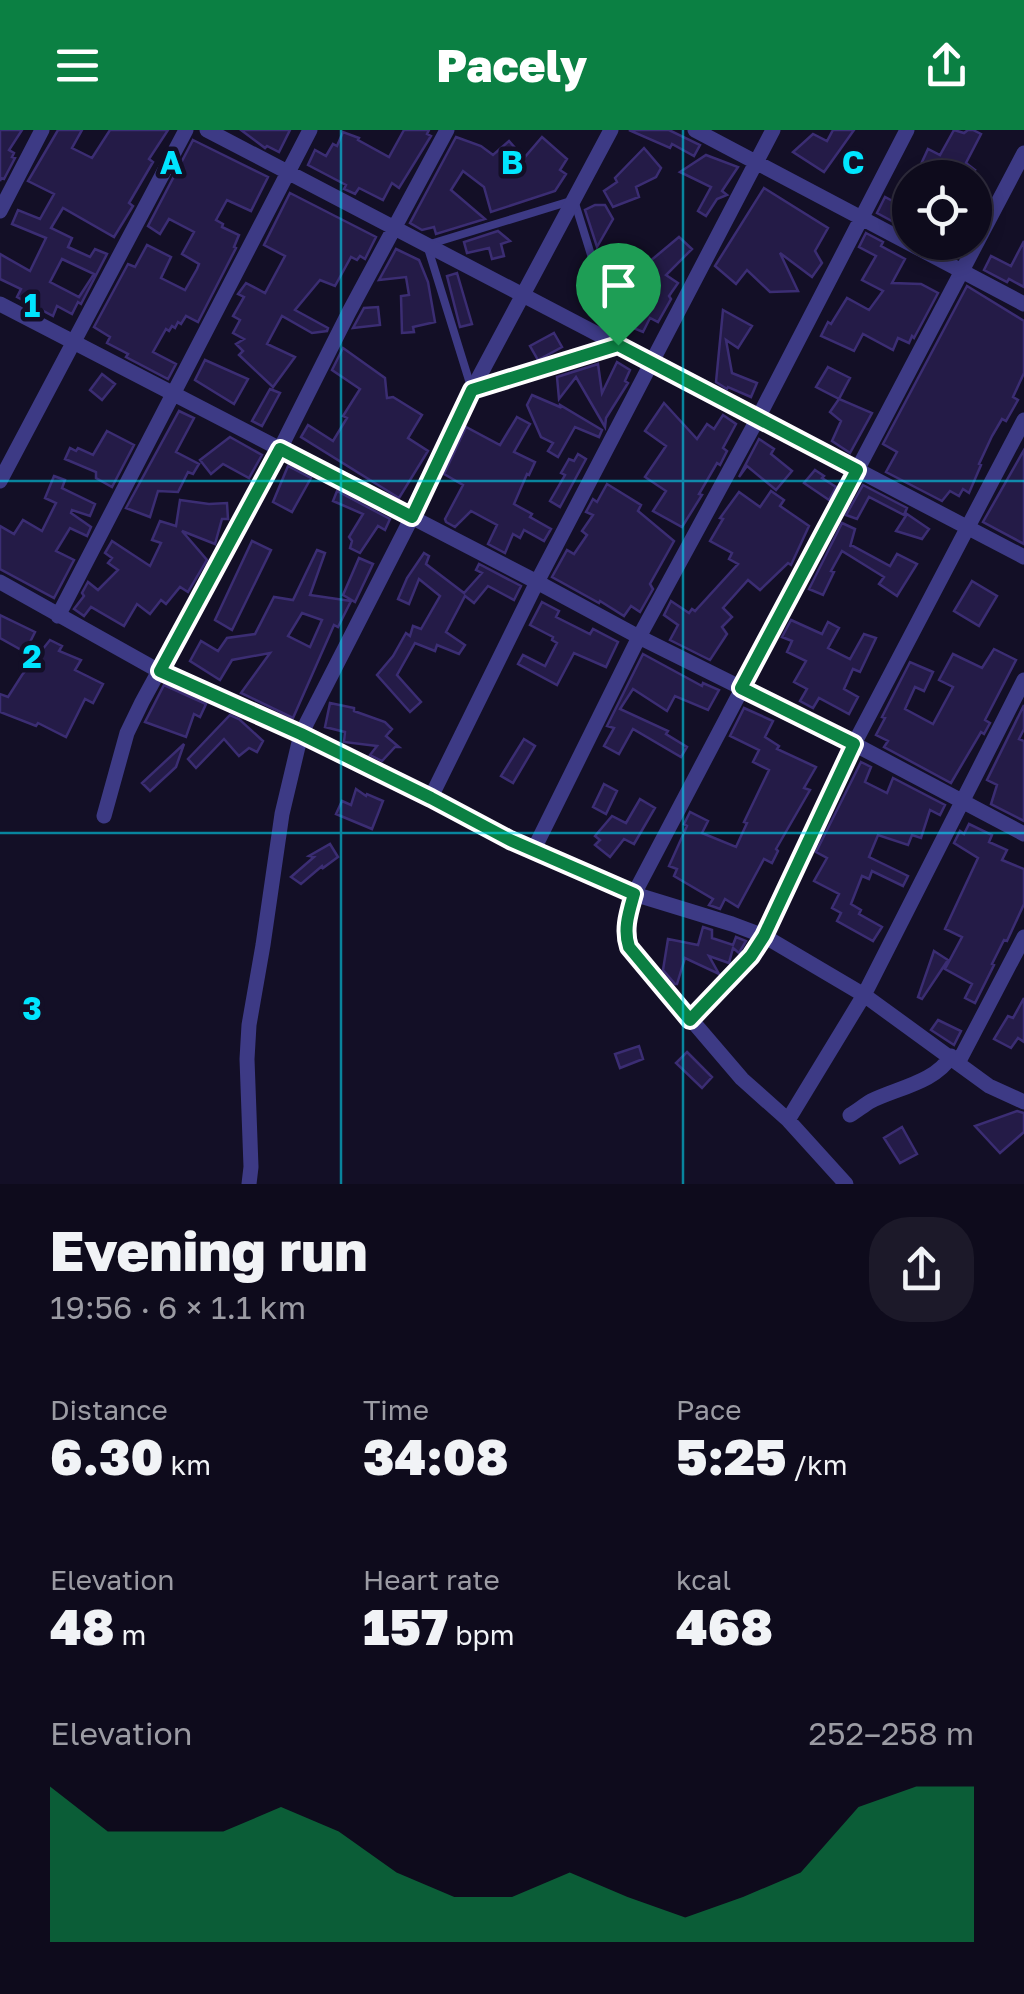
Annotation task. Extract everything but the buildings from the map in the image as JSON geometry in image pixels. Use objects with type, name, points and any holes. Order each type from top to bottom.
[{"type":"street","points":[[0,211],[42,130]]},
{"type":"street","points":[[0,481],[186,130]]},
{"type":"street","points":[[206,130],[1024,557]]},
{"type":"street","points":[[58,616],[310,130]]},
{"type":"street","points":[[104,816],[127,733],[447,130]]},
{"type":"street","points":[[249,1184],[248,1025],[264,945],[282,814],[301,734],[472,390],[611,130]]},
{"type":"street","points":[[695,130],[1024,304]]},
{"type":"street","points":[[431,798],[537,582],[773,130]]},
{"type":"street","points":[[532,851],[639,637],[907,130]]},
{"type":"street","points":[[846,1184],[690,1020],[629,947],[626,926],[634,894],[1024,153]]},
{"type":"street","points":[[0,304],[1024,834]]},
{"type":"street","points":[[690,1020],[751,956],[764,936],[854,744],[1024,420]]},
{"type":"street","points":[[0,582],[160,671],[301,734],[532,851],[634,894],[764,936],[864,995],[989,1086],[1024,1102]]},
{"type":"street","points":[[788,1120],[864,995],[1024,680]]},
{"type":"street","points":[[850,1115],[955,1060],[1024,936]]},
{"type":"lane","points":[[574,200],[618,345],[472,390],[427,245],[574,200]]},
{"type":"route","points":[[618,345],[857,470],[741,688],[854,744],[764,936],[751,956],[690,1020],[629,947],[626,926],[634,894],[510,840],[301,734],[160,671],[280,449],[412,517],[472,390],[618,345]]}]
